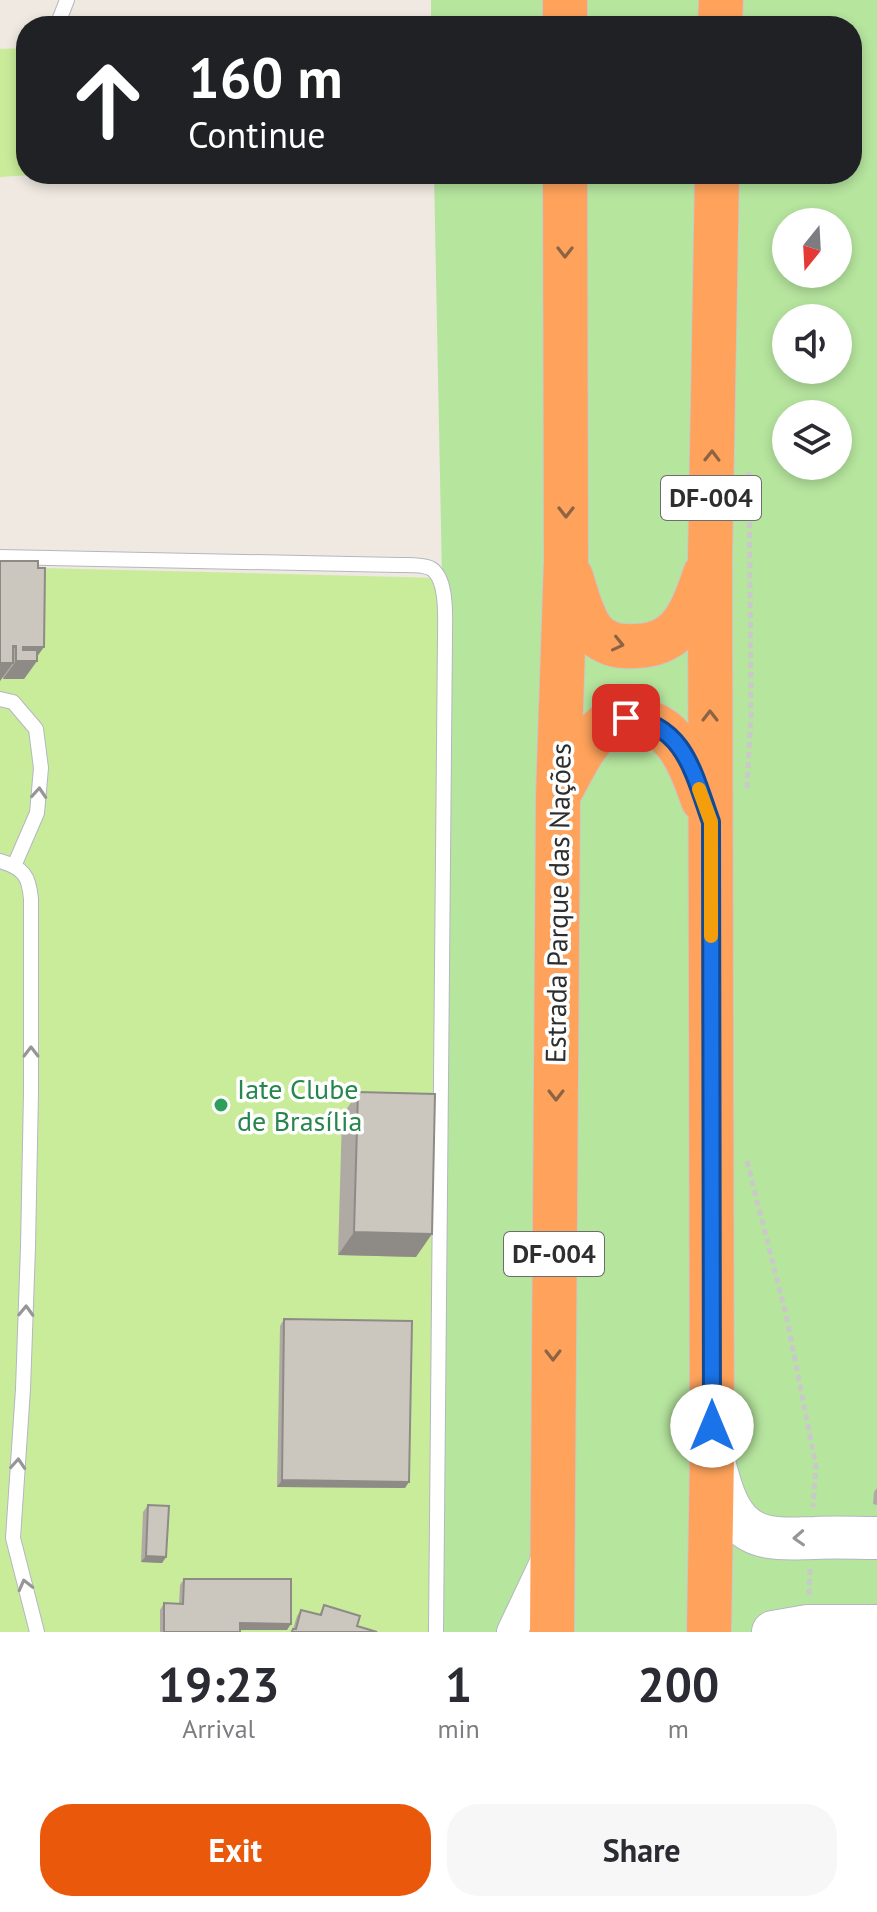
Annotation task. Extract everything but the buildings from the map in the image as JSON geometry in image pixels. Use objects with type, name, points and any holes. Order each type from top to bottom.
[{"type":"highway","name":"Estrada Parque das Nações","points":[[552,1632],[558,796],[566,560],[565,184]]},
{"type":"highway","name":"DF-004","points":[[709,1632],[712,1456],[710,560],[717,184]]},
{"type":"highway","points":[[566,560],[582,610],[594,633],[619,646],[638,647],[671,637],[682,626],[694,606],[710,560]]},
{"type":"highway","points":[[558,796],[591,739],[603,726],[614,720],[639,719],[663,729],[678,743],[711,822]]},
{"type":"street","points":[[712,1456],[725,1496],[740,1523],[763,1535],[787,1539],[877,1538]]},
{"type":"street","points":[[512,1632],[552,1547]]},
{"type":"street","points":[[790,1629],[877,1626]]},
{"type":"lane","points":[[0,557],[398,565],[427,568],[440,578],[445,615],[445,651],[436,1632]]},
{"type":"lane","points":[[0,699],[13,702],[36,729],[41,768],[37,813],[7,864],[23,871],[31,899],[31,1092],[25,1329],[6,1537],[37,1632]]},
{"type":"path","points":[[747,795],[751,715],[749,466]]},
{"type":"path","points":[[744,1150],[786,1315],[816,1466],[811,1538],[790,1629]]},
{"type":"green space","points":[[431,0],[877,0],[877,1632],[441,1632],[442,578],[434,184],[862,184],[862,16],[431,16]]},
{"type":"green space","points":[[16,48],[16,176],[0,177],[0,49]]},
{"type":"green space","name":"Iate Clube de Brasília","points":[[0,567],[442,578],[441,1632],[0,1632]]},
{"type":"slow traffic","points":[[699,789],[711,822],[711,936]]},
{"type":"place","name":"Iate Clube de Brasília","points":[[221,1105]]},
{"type":"route","points":[[626,718],[653,724],[678,743],[711,822],[712,1426]]}]
